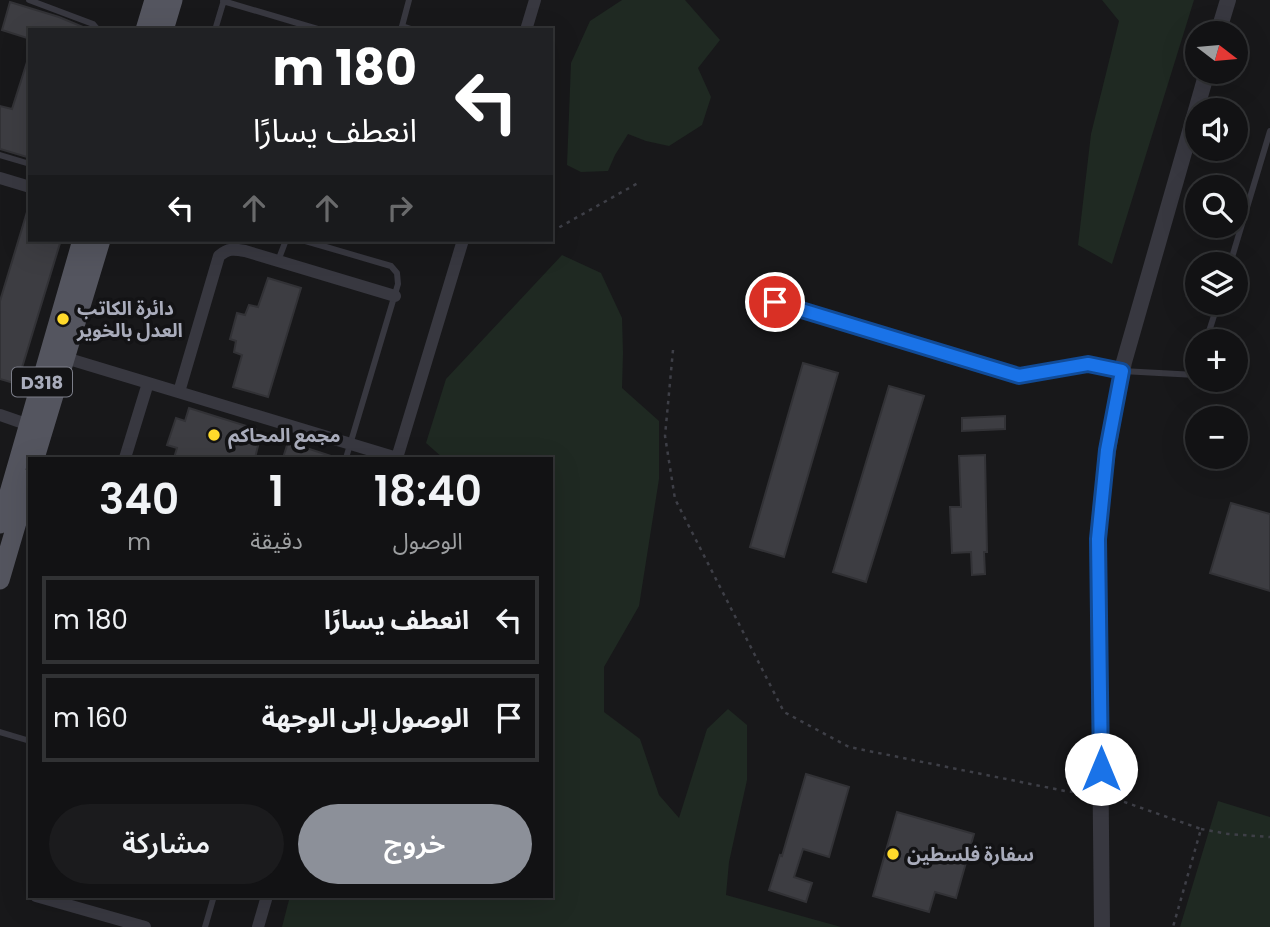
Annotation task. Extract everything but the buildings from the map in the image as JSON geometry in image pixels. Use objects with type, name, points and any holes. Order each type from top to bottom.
[{"type":"main road","points":[[146,28],[154,0]]},
{"type":"main road","points":[[154,28],[160,0]]},
{"type":"main road","points":[[165,28],[173,0]]},
{"type":"main road","name":"D318","points":[[35,457],[60,378],[58,355],[82,242]]},
{"type":"main road","points":[[86,290],[82,271],[89,242]]},
{"type":"main road","name":"D318","points":[[0,524],[29,425],[86,290],[100,242]]},
{"type":"main road","points":[[29,457],[33,436],[29,425],[38,419],[49,389],[60,378]]},
{"type":"main road","points":[[0,578],[28,482],[28,462]]},
{"type":"street","points":[[527,28],[535,0]]},
{"type":"street","points":[[1222,21],[1228,0]]},
{"type":"street","points":[[1102,927],[1098,539],[1107,450],[1122,371],[1142,294],[1203,84]]},
{"type":"street","points":[[0,178],[28,186]]},
{"type":"street","points":[[397,457],[462,242]]},
{"type":"street","points":[[179,392],[219,256],[225,251],[234,249],[395,296]]},
{"type":"street","points":[[58,355],[394,457]]},
{"type":"street","points":[[125,457],[148,383]]},
{"type":"street","points":[[0,415],[29,425]]},
{"type":"street","points":[[43,898],[145,927]]},
{"type":"street","points":[[258,927],[266,898]]},
{"type":"lane","points":[[29,0],[93,24],[96,28]]},
{"type":"lane","points":[[216,28],[224,0],[315,28]]},
{"type":"lane","points":[[401,28],[410,0]]},
{"type":"lane","points":[[1234,252],[1270,131]]},
{"type":"lane","points":[[0,155],[28,163]]},
{"type":"lane","points":[[278,261],[285,242]]},
{"type":"lane","points":[[309,242],[391,266],[397,273],[395,296],[346,457]]},
{"type":"lane","points":[[775,302],[1019,376],[1088,364],[1122,371],[1185,374]]},
{"type":"lane","points":[[0,732],[28,740]]},
{"type":"lane","points":[[205,927],[213,898]]},
{"type":"path","points":[[553,228],[558,228],[638,183]]},
{"type":"path","points":[[673,350],[665,436],[675,499],[784,712],[849,747],[1065,791],[1101,794],[1201,829],[1270,837]]},
{"type":"path","points":[[1173,927],[1201,829]]},
{"type":"shaded area","points":[[622,0],[685,0],[720,40],[698,68],[711,97],[702,125],[669,146],[628,134],[608,171],[581,172],[567,165],[571,63],[590,21]]},
{"type":"shaded area","points":[[1102,0],[1194,0],[1187,21],[1185,21],[1185,29],[1112,264],[1078,245],[1091,134],[1119,21]]},
{"type":"shaded area","points":[[562,255],[601,273],[622,318],[622,388],[659,421],[659,479],[639,606],[604,667],[604,712],[640,739],[659,795],[679,818],[707,729],[728,709],[747,725],[747,780],[729,862],[726,895],[841,927],[282,927],[289,898],[553,898],[553,457],[442,457],[426,443],[446,379]]},
{"type":"shaded area","points":[[1218,801],[1270,817],[1270,927],[1180,927]]},
{"type":"place","name":"دائرة الكاتب العدل بالخوير","points":[[63,319]]},
{"type":"place","name":"مجمع المحاكم","points":[[214,435]]},
{"type":"place","name":"سفارة فلسطين","points":[[893,854]]},
{"type":"route","points":[[775,302],[1019,376],[1088,364],[1122,371],[1100,499],[1098,539],[1101,769]]}]
